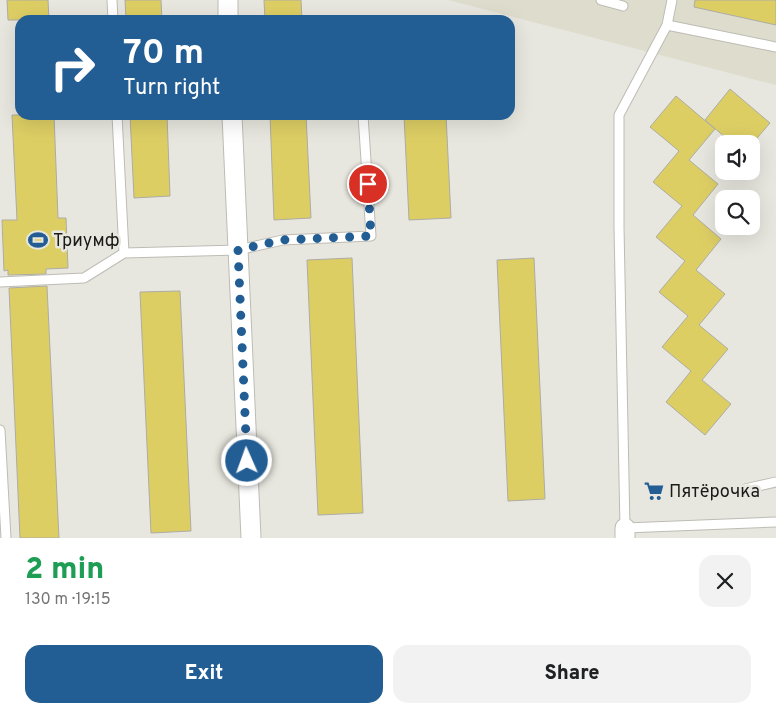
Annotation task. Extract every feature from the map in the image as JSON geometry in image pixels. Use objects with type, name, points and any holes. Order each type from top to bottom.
[{"type":"street","points":[[228,0],[228,15]]},
{"type":"street","points":[[232,120],[251,538]]},
{"type":"lane","points":[[112,0],[113,15]]},
{"type":"lane","points":[[601,0],[623,6]]},
{"type":"lane","points":[[672,0],[667,25],[619,115],[619,227],[625,533],[776,522]]},
{"type":"lane","points":[[667,25],[776,47]]},
{"type":"lane","points":[[118,120],[124,253]]},
{"type":"lane","points":[[0,282],[84,278],[124,253],[238,250],[282,240],[371,236],[363,120]]},
{"type":"lane","points":[[0,430],[6,538]]},
{"type":"lane","points":[[745,489],[776,482]]},
{"type":"shaded area","points":[[448,0],[776,0],[776,85],[515,17],[515,15],[506,15]]},
{"type":"building","points":[[7,0],[48,0],[49,15],[15,15],[15,20],[8,20]]},
{"type":"building","points":[[125,0],[161,0],[162,15],[126,15]]},
{"type":"building","points":[[264,0],[301,0],[302,15],[265,15]]},
{"type":"building","points":[[695,0],[776,0],[776,25],[694,7]]},
{"type":"building","points":[[730,89],[770,123],[760,135],[722,135],[705,120]]},
{"type":"building","points":[[676,96],[715,129],[689,160],[718,184],[693,215],[721,239],[696,270],[725,294],[699,325],[728,349],[702,380],[731,404],[705,435],[666,402],[691,371],[662,347],[688,316],[659,292],[685,261],[656,237],[682,206],[653,182],[679,151],[650,127]]},
{"type":"building","points":[[12,115],[15,115],[15,120],[54,120],[58,218],[66,218],[68,268],[46,269],[46,274],[8,275],[8,270],[4,271],[2,220],[17,220]]},
{"type":"building","points":[[130,120],[167,120],[170,196],[134,198]]},
{"type":"building","points":[[270,120],[306,120],[311,218],[274,220]]},
{"type":"building","points":[[404,120],[446,120],[451,218],[409,220]]},
{"type":"building","points":[[352,258],[363,513],[318,515],[307,260]]},
{"type":"building","points":[[534,258],[545,499],[508,501],[497,260]]},
{"type":"building","points":[[47,286],[59,538],[20,538],[9,288]]},
{"type":"building","points":[[180,291],[191,531],[151,533],[140,292]]},
{"type":"place","name":"Триумф","points":[[38,240]]},
{"type":"place","name":"Пятёрочка","points":[[654,491]]},
{"type":"route","points":[[247,461],[238,250],[282,240],[371,236],[368,184]]}]
